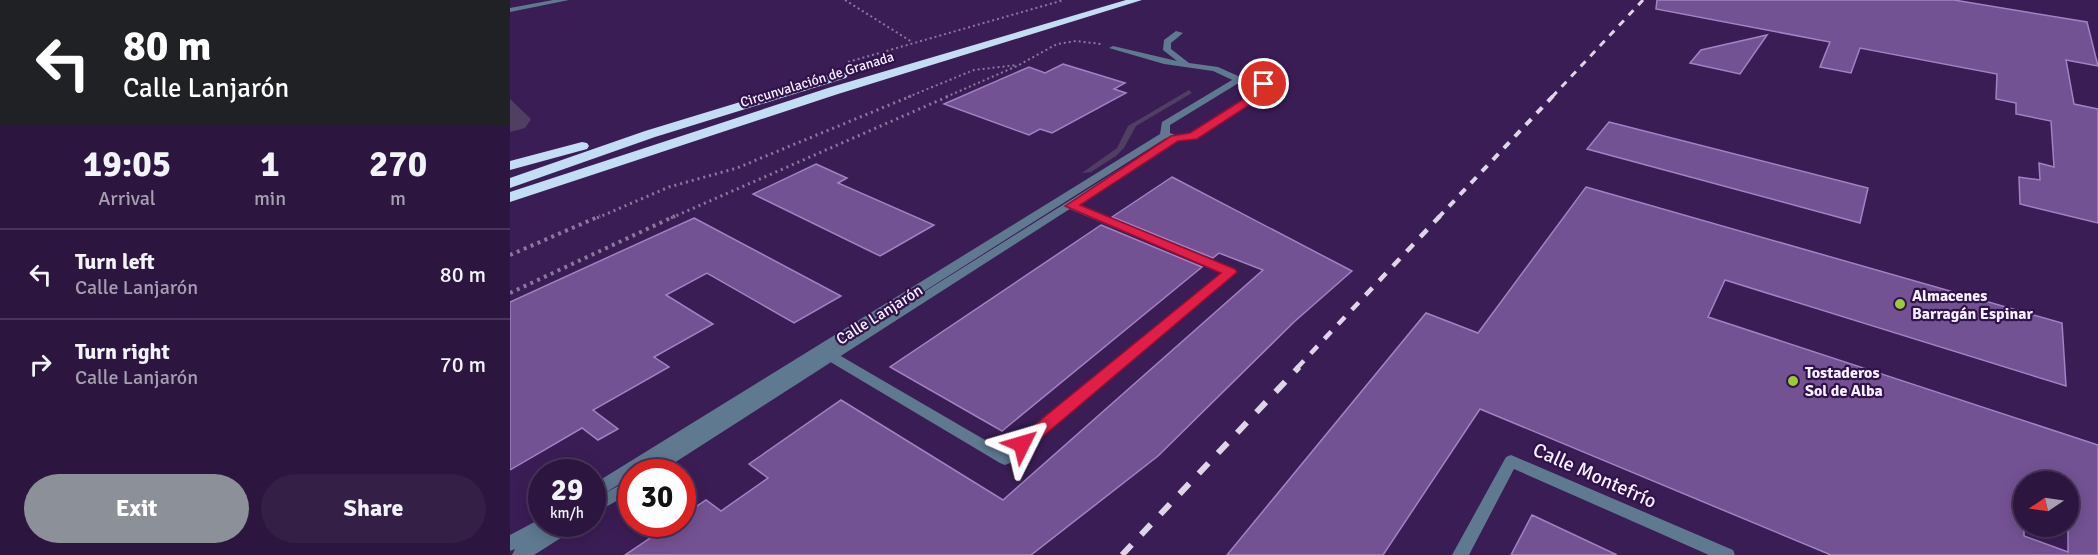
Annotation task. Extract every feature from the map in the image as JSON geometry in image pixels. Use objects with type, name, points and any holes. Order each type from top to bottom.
[{"type":"highway","name":"Circunvalación de Granada","points":[[510,183],[706,116],[1100,0]]},
{"type":"highway","name":"Circunvalación de Granada","points":[[510,196],[833,91],[1137,0]]},
{"type":"highway","points":[[510,166],[646,128],[706,116]]},
{"type":"highway","points":[[510,177],[551,163],[597,153]]},
{"type":"highway","points":[[510,202],[545,184]]},
{"type":"street","points":[[510,10],[565,0]]},
{"type":"street","points":[[1179,33],[1167,42],[1167,50],[1187,65]]},
{"type":"street","points":[[1113,48],[1164,62],[1215,69],[1242,81]]},
{"type":"street","name":"Calle Lanjarón","points":[[668,459],[826,353],[1170,137],[1193,136],[1262,92],[1264,84],[1252,80],[1235,82],[1165,124],[1170,137]]},
{"type":"street","name":"Calle Lanjarón","points":[[606,485],[1071,206],[1170,137]]},
{"type":"street","name":"Calle Lanjarón","points":[[826,353],[1005,459],[1230,272],[1071,206]]},
{"type":"street","name":"Calle Montefrío","points":[[1460,555],[1511,461],[1727,555]]},
{"type":"street","points":[[510,544],[528,533]]},
{"type":"street","points":[[520,555],[548,537]]},
{"type":"path","points":[[845,0],[912,42]]},
{"type":"path","points":[[510,293],[662,222],[1017,66],[1065,41],[1084,40],[1113,48]]},
{"type":"path","points":[[510,255],[669,187],[737,168],[974,70],[1011,64],[1017,66]]},
{"type":"shaded area","points":[[1189,90],[1192,93],[1136,126],[1124,148],[1116,156],[1091,172],[1082,173],[1117,148],[1128,126]]},
{"type":"shaded area","points":[[510,99],[531,119],[525,128],[510,132]]},
{"type":"building","points":[[1657,0],[1954,0],[2087,22],[2098,66],[2066,60],[2074,104],[2098,109],[2098,223],[2020,204],[2019,177],[2040,180],[2039,163],[2054,167],[2051,121],[2016,114],[2016,103],[1996,99],[1997,74],[1860,48],[1851,73],[1820,67],[1830,42],[1656,9]]},
{"type":"building","points":[[1767,35],[1740,74],[1690,63],[1701,50]]},
{"type":"building","points":[[1063,64],[1125,83],[1114,89],[1126,93],[1052,133],[1040,129],[1029,135],[944,104],[1029,67],[1045,73]]},
{"type":"building","points":[[1609,122],[1868,188],[1860,223],[1587,149]]},
{"type":"building","points":[[816,164],[847,178],[838,183],[934,225],[880,256],[753,194]]},
{"type":"building","points":[[1172,177],[1352,271],[1294,322],[1158,456],[1031,555],[625,555],[652,537],[696,537],[696,507],[706,500],[721,511],[768,478],[749,464],[841,400],[1003,500],[1263,270],[1219,253],[1213,258],[1112,217]]},
{"type":"building","points":[[1586,187],[2062,323],[2066,386],[1725,280],[1708,317],[2098,445],[2098,555],[1831,555],[1480,409],[1383,555],[1227,555],[1426,313],[1478,333]]},
{"type":"building","points":[[694,218],[841,296],[794,323],[707,273],[666,295],[713,324],[654,357],[669,367],[593,410],[618,429],[598,440],[582,428],[510,470],[510,302]]},
{"type":"building","points":[[1101,225],[1202,267],[1002,431],[890,367]]},
{"type":"building","points":[[1532,515],[1617,555],[1511,555]]},
{"type":"railway","points":[[1552,97],[1643,0]]},
{"type":"railway","points":[[1438,218],[1553,96]]},
{"type":"railway","points":[[1297,368],[1440,216]]},
{"type":"railway","points":[[1122,555],[1299,367]]},
{"type":"place","name":"Almacenes Barragán Espinar","points":[[1900,304]]},
{"type":"place","name":"Tostaderos Sol de Alba","points":[[1793,381]]},
{"type":"route","points":[[1022,444],[1230,272],[1071,206],[1175,138],[1193,136],[1262,92],[1264,84]]}]
